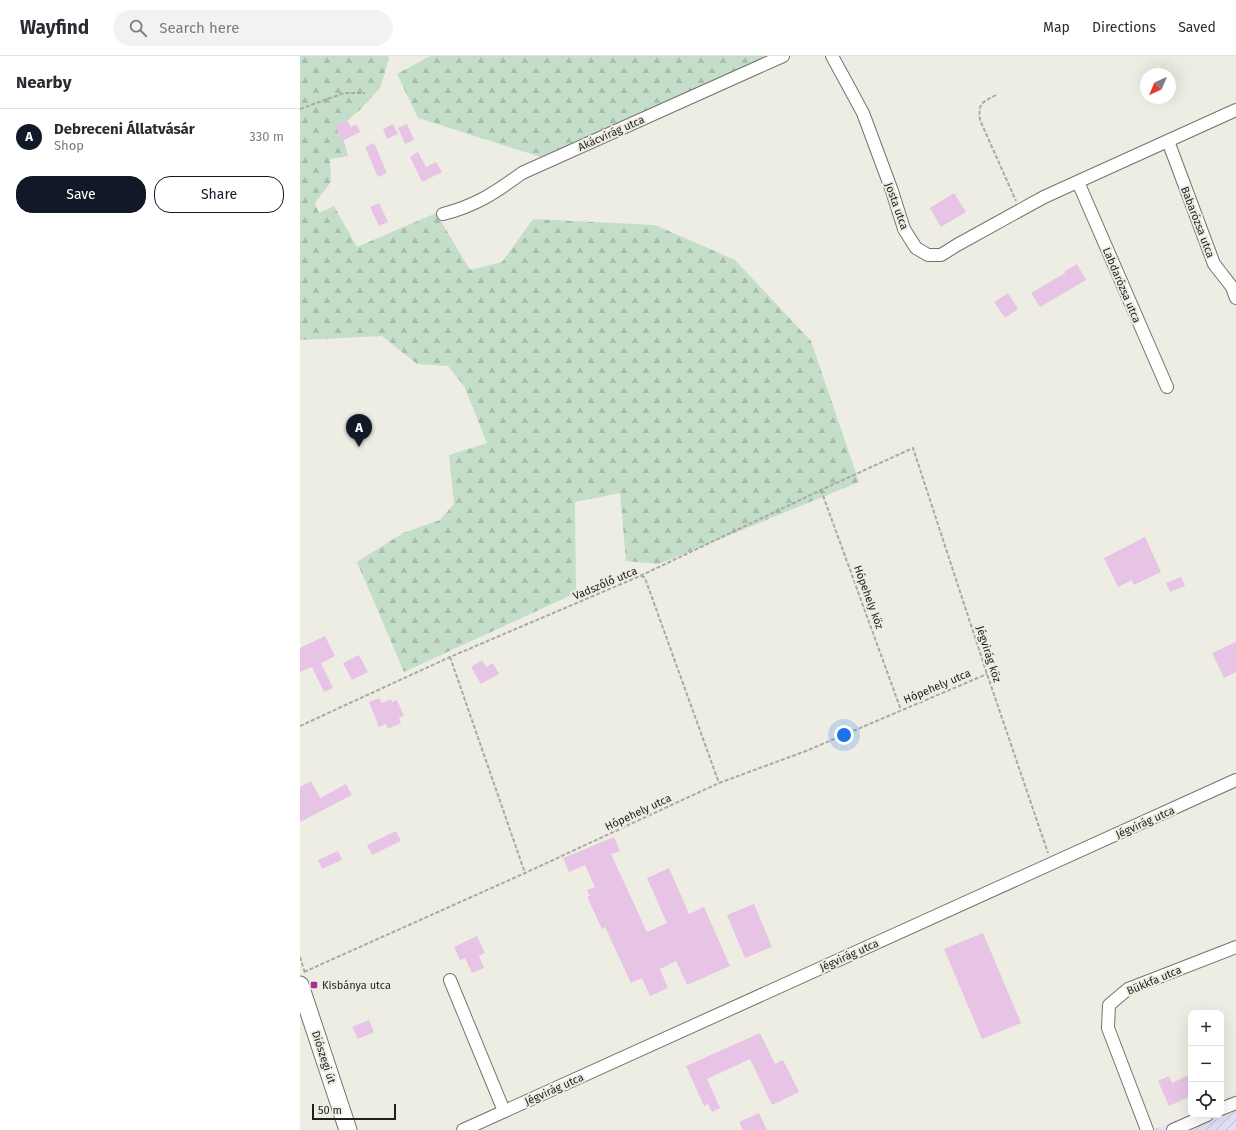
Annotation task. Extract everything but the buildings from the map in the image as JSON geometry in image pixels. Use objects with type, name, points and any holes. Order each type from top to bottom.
[{"type":"main road","name":"Diószegi út","points":[[300,985],[348,1130]]},
{"type":"street","name":"Akácvirág utca","points":[[443,214],[463,209],[484,199],[522,174],[783,56]]},
{"type":"street","name":"Josta utca","points":[[832,56],[863,113],[892,191],[904,229],[916,248],[928,255],[941,255],[1020,209],[1236,110]]},
{"type":"street","name":"Babarózsa utca","points":[[1168,141],[1214,264],[1232,287],[1236,298]]},
{"type":"street","name":"Labdarózsa utca","points":[[1078,182],[1166,387]]},
{"type":"street","name":"Jégvirág utca","points":[[463,1130],[1236,780]]},
{"type":"street","name":"Bükkfa utca","points":[[1147,1130],[1108,1028],[1109,1005],[1128,989],[1236,947]]},
{"type":"street","points":[[450,980],[504,1111]]},
{"type":"street","points":[[1224,1108],[1236,1103]]},
{"type":"street","points":[[1172,1130],[1201,1118]]},
{"type":"path","points":[[300,109],[344,93],[365,94]]},
{"type":"path","points":[[996,95],[983,102],[979,109],[980,120],[1020,209]]},
{"type":"path","name":"Vadszőlő utca","points":[[300,726],[450,657],[640,576],[913,448]]},
{"type":"path","name":"Jégvirág köz","points":[[913,448],[987,674],[1052,864]]},
{"type":"path","name":"Hópehely köz","points":[[821,490],[901,710]]},
{"type":"path","points":[[640,576],[644,577],[646,581],[719,783]]},
{"type":"path","points":[[450,657],[525,873]]},
{"type":"path","name":"Hópehely utca","points":[[300,974],[525,873],[719,783],[806,751],[987,674]]},
{"type":"shaded area","points":[[1236,1094],[1236,1130],[1153,1130],[1188,1115],[1188,1118],[1224,1118],[1224,1100]]},
{"type":"green space","points":[[300,56],[388,56],[389,59],[380,88],[360,110],[340,126],[348,156],[330,159],[331,182],[315,203],[319,213],[334,206],[357,247],[436,213],[470,270],[502,262],[533,219],[655,225],[735,260],[811,341],[859,482],[659,564],[626,561],[620,493],[575,502],[576,593],[404,672],[357,562],[403,533],[440,520],[454,504],[449,455],[487,443],[464,386],[448,366],[417,364],[382,336],[300,340]]},
{"type":"green space","points":[[430,56],[773,56],[547,159],[418,118],[397,74]]},
{"type":"place","name":"Debreceni Állatvásár","points":[[359,447]]},
{"type":"place","name":"Kisbánya utca","points":[[314,985]]}]
